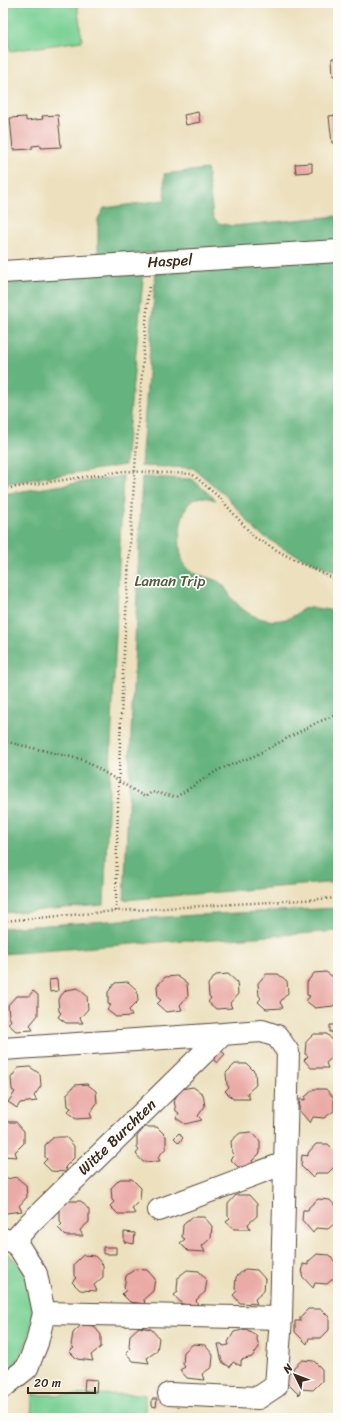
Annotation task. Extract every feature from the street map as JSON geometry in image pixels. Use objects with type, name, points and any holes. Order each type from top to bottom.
[{"type":"street","name":"Haspel","points":[[3,272],[338,251]]},
{"type":"street","points":[[3,1049],[262,1031],[277,1036],[288,1052],[281,1318],[276,1386],[258,1398],[169,1394]]},
{"type":"street","name":"Witte Burchten","points":[[3,1387],[27,1368],[37,1343],[44,1313],[36,1274],[19,1247],[8,1240],[30,1223],[223,1034]]},
{"type":"street","points":[[159,1210],[285,1163]]},
{"type":"street","points":[[44,1313],[281,1318]]},
{"type":"path","points":[[116,911],[117,782],[134,472],[150,262]]},
{"type":"path","points":[[3,489],[124,471],[192,474],[220,498],[254,537],[287,556],[338,581]]},
{"type":"path","points":[[3,741],[84,760],[117,782],[144,797],[152,792],[176,797],[218,770],[254,756],[316,723],[338,714]]},
{"type":"path","points":[[3,921],[116,911],[338,898]]},
{"type":"green space","points":[[4,3],[77,3],[82,41],[10,51]]},
{"type":"green space","points":[[207,169],[213,217],[219,223],[232,226],[338,216],[338,242],[98,256],[98,219],[104,208],[165,200],[164,174]]},
{"type":"green space","points":[[338,258],[338,573],[286,550],[257,532],[226,496],[193,468],[141,466],[156,268]]},
{"type":"green space","points":[[144,270],[125,465],[3,484],[3,279]]},
{"type":"green space","points":[[123,476],[104,905],[3,913],[3,494]]},
{"type":"green space","name":"Laman Trip","points":[[142,477],[192,479],[216,500],[204,497],[193,500],[188,505],[184,512],[180,531],[180,551],[182,559],[185,565],[193,573],[213,579],[222,584],[245,611],[261,619],[276,620],[291,617],[302,609],[306,608],[338,611],[338,882],[124,900]]},
{"type":"green space","points":[[338,908],[338,931],[201,941],[185,940],[3,954],[3,928],[196,915]]},
{"type":"green space","points":[[3,1251],[22,1268],[26,1276],[30,1288],[33,1315],[31,1329],[21,1355],[3,1374]]},
{"type":"green space","points":[[145,1394],[145,1418],[31,1418],[32,1395]]},
{"type":"building","points":[[332,58],[338,58],[338,75],[333,76]]},
{"type":"building","points":[[198,112],[200,122],[186,125],[184,115]]},
{"type":"building","points":[[58,115],[61,147],[41,148],[41,145],[32,146],[32,149],[13,150],[10,118],[26,117],[26,121],[43,119],[42,116]]},
{"type":"building","points":[[338,115],[338,142],[332,143],[329,116]]},
{"type":"building","points":[[312,163],[312,172],[296,173],[295,164]]},
{"type":"building","points":[[326,972],[336,979],[338,1001],[333,1006],[315,1008],[306,1001],[310,996],[307,995],[307,982],[314,973]]},
{"type":"building","points":[[228,974],[237,982],[238,994],[230,1003],[232,1008],[216,1009],[208,1002],[211,998],[209,996],[208,984],[216,975]]},
{"type":"building","points":[[266,974],[278,974],[287,981],[288,993],[280,1002],[283,1008],[266,1009],[258,1002],[261,998],[259,996],[258,983]]},
{"type":"building","points":[[177,976],[187,983],[188,996],[180,1005],[182,1010],[166,1012],[157,1004],[161,1000],[158,998],[157,986],[165,977]]},
{"type":"building","points":[[57,979],[58,991],[50,992],[49,980]]},
{"type":"building","points":[[128,982],[137,990],[138,1001],[129,1010],[132,1016],[116,1017],[107,1010],[111,1005],[108,1004],[108,992],[115,983]]},
{"type":"building","points":[[78,988],[87,996],[88,1009],[80,1018],[83,1023],[66,1023],[58,1017],[61,1013],[59,1011],[58,999],[66,990]]},
{"type":"building","points":[[33,991],[38,995],[38,1015],[30,1025],[33,1030],[16,1031],[8,1024],[11,1020],[9,1017],[8,1005],[16,996],[29,996]]},
{"type":"building","points":[[330,1025],[336,1025],[336,1032],[330,1032]]},
{"type":"building","points":[[314,1034],[327,1034],[335,1043],[335,1055],[326,1063],[328,1068],[311,1068],[304,1060],[308,1056],[305,1054],[306,1042]]},
{"type":"building","points":[[219,1049],[225,1054],[217,1063],[211,1057]]},
{"type":"building","points":[[235,1064],[247,1064],[255,1072],[256,1085],[247,1093],[250,1099],[233,1099],[225,1091],[229,1087],[227,1085],[226,1073]]},
{"type":"building","points":[[30,1067],[40,1074],[41,1086],[34,1096],[37,1101],[20,1103],[17,1108],[8,1102],[15,1092],[12,1090],[11,1078],[18,1068]]},
{"type":"building","points":[[87,1084],[96,1091],[97,1103],[90,1113],[92,1118],[76,1119],[67,1112],[71,1108],[68,1106],[67,1094],[75,1085]]},
{"type":"building","points":[[193,1087],[203,1094],[205,1106],[198,1116],[202,1120],[185,1124],[176,1118],[179,1113],[176,1111],[174,1100],[181,1089]]},
{"type":"building","points":[[314,1089],[326,1089],[334,1098],[334,1111],[324,1118],[313,1117],[310,1123],[299,1110],[300,1099],[305,1100],[305,1097]]},
{"type":"building","points":[[3,1122],[16,1122],[24,1131],[24,1143],[15,1152],[17,1157],[3,1156]]},
{"type":"building","points":[[145,1127],[157,1127],[166,1136],[166,1148],[158,1157],[160,1161],[143,1162],[136,1154],[139,1150],[137,1148],[137,1136]]},
{"type":"building","points":[[252,1132],[260,1141],[260,1153],[252,1161],[255,1167],[238,1167],[230,1159],[234,1155],[232,1153],[231,1141],[240,1133]]},
{"type":"building","points":[[179,1133],[183,1138],[179,1143],[174,1138]]},
{"type":"building","points":[[54,1137],[66,1137],[74,1146],[74,1158],[65,1167],[67,1172],[51,1171],[43,1163],[47,1159],[45,1157],[45,1145]]},
{"type":"building","points":[[316,1144],[328,1144],[337,1153],[336,1165],[328,1173],[316,1173],[313,1178],[301,1166],[302,1155],[308,1156],[308,1153]]},
{"type":"building","points":[[16,1177],[26,1185],[27,1197],[19,1206],[22,1211],[6,1213],[3,1211],[3,1180]]},
{"type":"building","points":[[120,1179],[132,1179],[141,1188],[140,1200],[132,1208],[135,1214],[118,1214],[110,1206],[114,1202],[112,1200],[111,1188]]},
{"type":"building","points":[[236,1195],[249,1195],[257,1204],[257,1216],[248,1224],[250,1229],[234,1229],[226,1222],[230,1218],[228,1216],[228,1204]]},
{"type":"building","points":[[318,1199],[330,1200],[338,1209],[337,1221],[328,1229],[316,1228],[313,1233],[302,1220],[303,1210],[308,1210],[309,1207]]},
{"type":"building","points":[[69,1201],[81,1201],[89,1210],[89,1222],[80,1230],[83,1236],[66,1236],[58,1228],[62,1224],[60,1222],[60,1210]]},
{"type":"building","points":[[192,1217],[204,1217],[212,1226],[211,1238],[202,1246],[205,1252],[188,1251],[180,1243],[185,1239],[182,1237],[183,1225]]},
{"type":"building","points":[[124,1232],[135,1233],[134,1244],[124,1242]]},
{"type":"building","points":[[103,1247],[116,1247],[116,1254],[103,1254]]},
{"type":"building","points":[[317,1254],[329,1255],[337,1264],[336,1276],[327,1284],[315,1283],[313,1288],[302,1276],[303,1264],[308,1265],[308,1262]]},
{"type":"building","points":[[83,1255],[95,1256],[103,1265],[103,1277],[94,1285],[97,1291],[80,1290],[72,1282],[76,1278],[74,1276],[74,1264]]},
{"type":"building","points":[[135,1269],[147,1270],[155,1279],[153,1291],[144,1299],[145,1304],[130,1302],[122,1294],[126,1290],[124,1288],[126,1276]]},
{"type":"building","points":[[245,1269],[257,1270],[265,1279],[264,1291],[255,1299],[257,1304],[240,1303],[233,1295],[237,1291],[235,1289],[236,1277]]},
{"type":"building","points":[[187,1270],[199,1271],[207,1280],[205,1292],[196,1300],[198,1306],[182,1304],[174,1295],[178,1292],[178,1277]]},
{"type":"building","points":[[308,1309],[321,1309],[329,1317],[329,1330],[321,1338],[309,1338],[307,1344],[295,1332],[295,1321],[300,1321],[300,1317]]},
{"type":"building","points":[[81,1325],[94,1326],[101,1335],[101,1347],[91,1355],[93,1361],[77,1359],[69,1351],[74,1348],[71,1345],[73,1333]]},
{"type":"building","points":[[139,1327],[151,1329],[159,1338],[157,1351],[147,1358],[149,1363],[133,1361],[126,1353],[130,1349],[130,1335]]},
{"type":"building","points":[[246,1329],[256,1335],[259,1347],[252,1357],[241,1360],[241,1366],[233,1362],[230,1367],[222,1362],[218,1344],[222,1344],[223,1346],[229,1345],[228,1342],[234,1332]]},
{"type":"building","points":[[193,1344],[205,1345],[213,1355],[212,1367],[202,1374],[204,1380],[187,1378],[180,1370],[185,1367],[183,1364],[184,1352]]},
{"type":"building","points":[[302,1360],[314,1361],[322,1369],[322,1381],[313,1390],[301,1389],[299,1395],[287,1383],[288,1372],[293,1372],[293,1368]]},
{"type":"building","points":[[85,1379],[97,1380],[96,1392],[84,1391]]},
{"type":"building","points":[[152,1399],[157,1399],[156,1407],[152,1406]]},
{"type":"building","points":[[295,1413],[307,1414],[311,1418],[290,1418]]},
{"type":"building","points":[[243,1416],[258,1417],[258,1418],[241,1418]]}]
